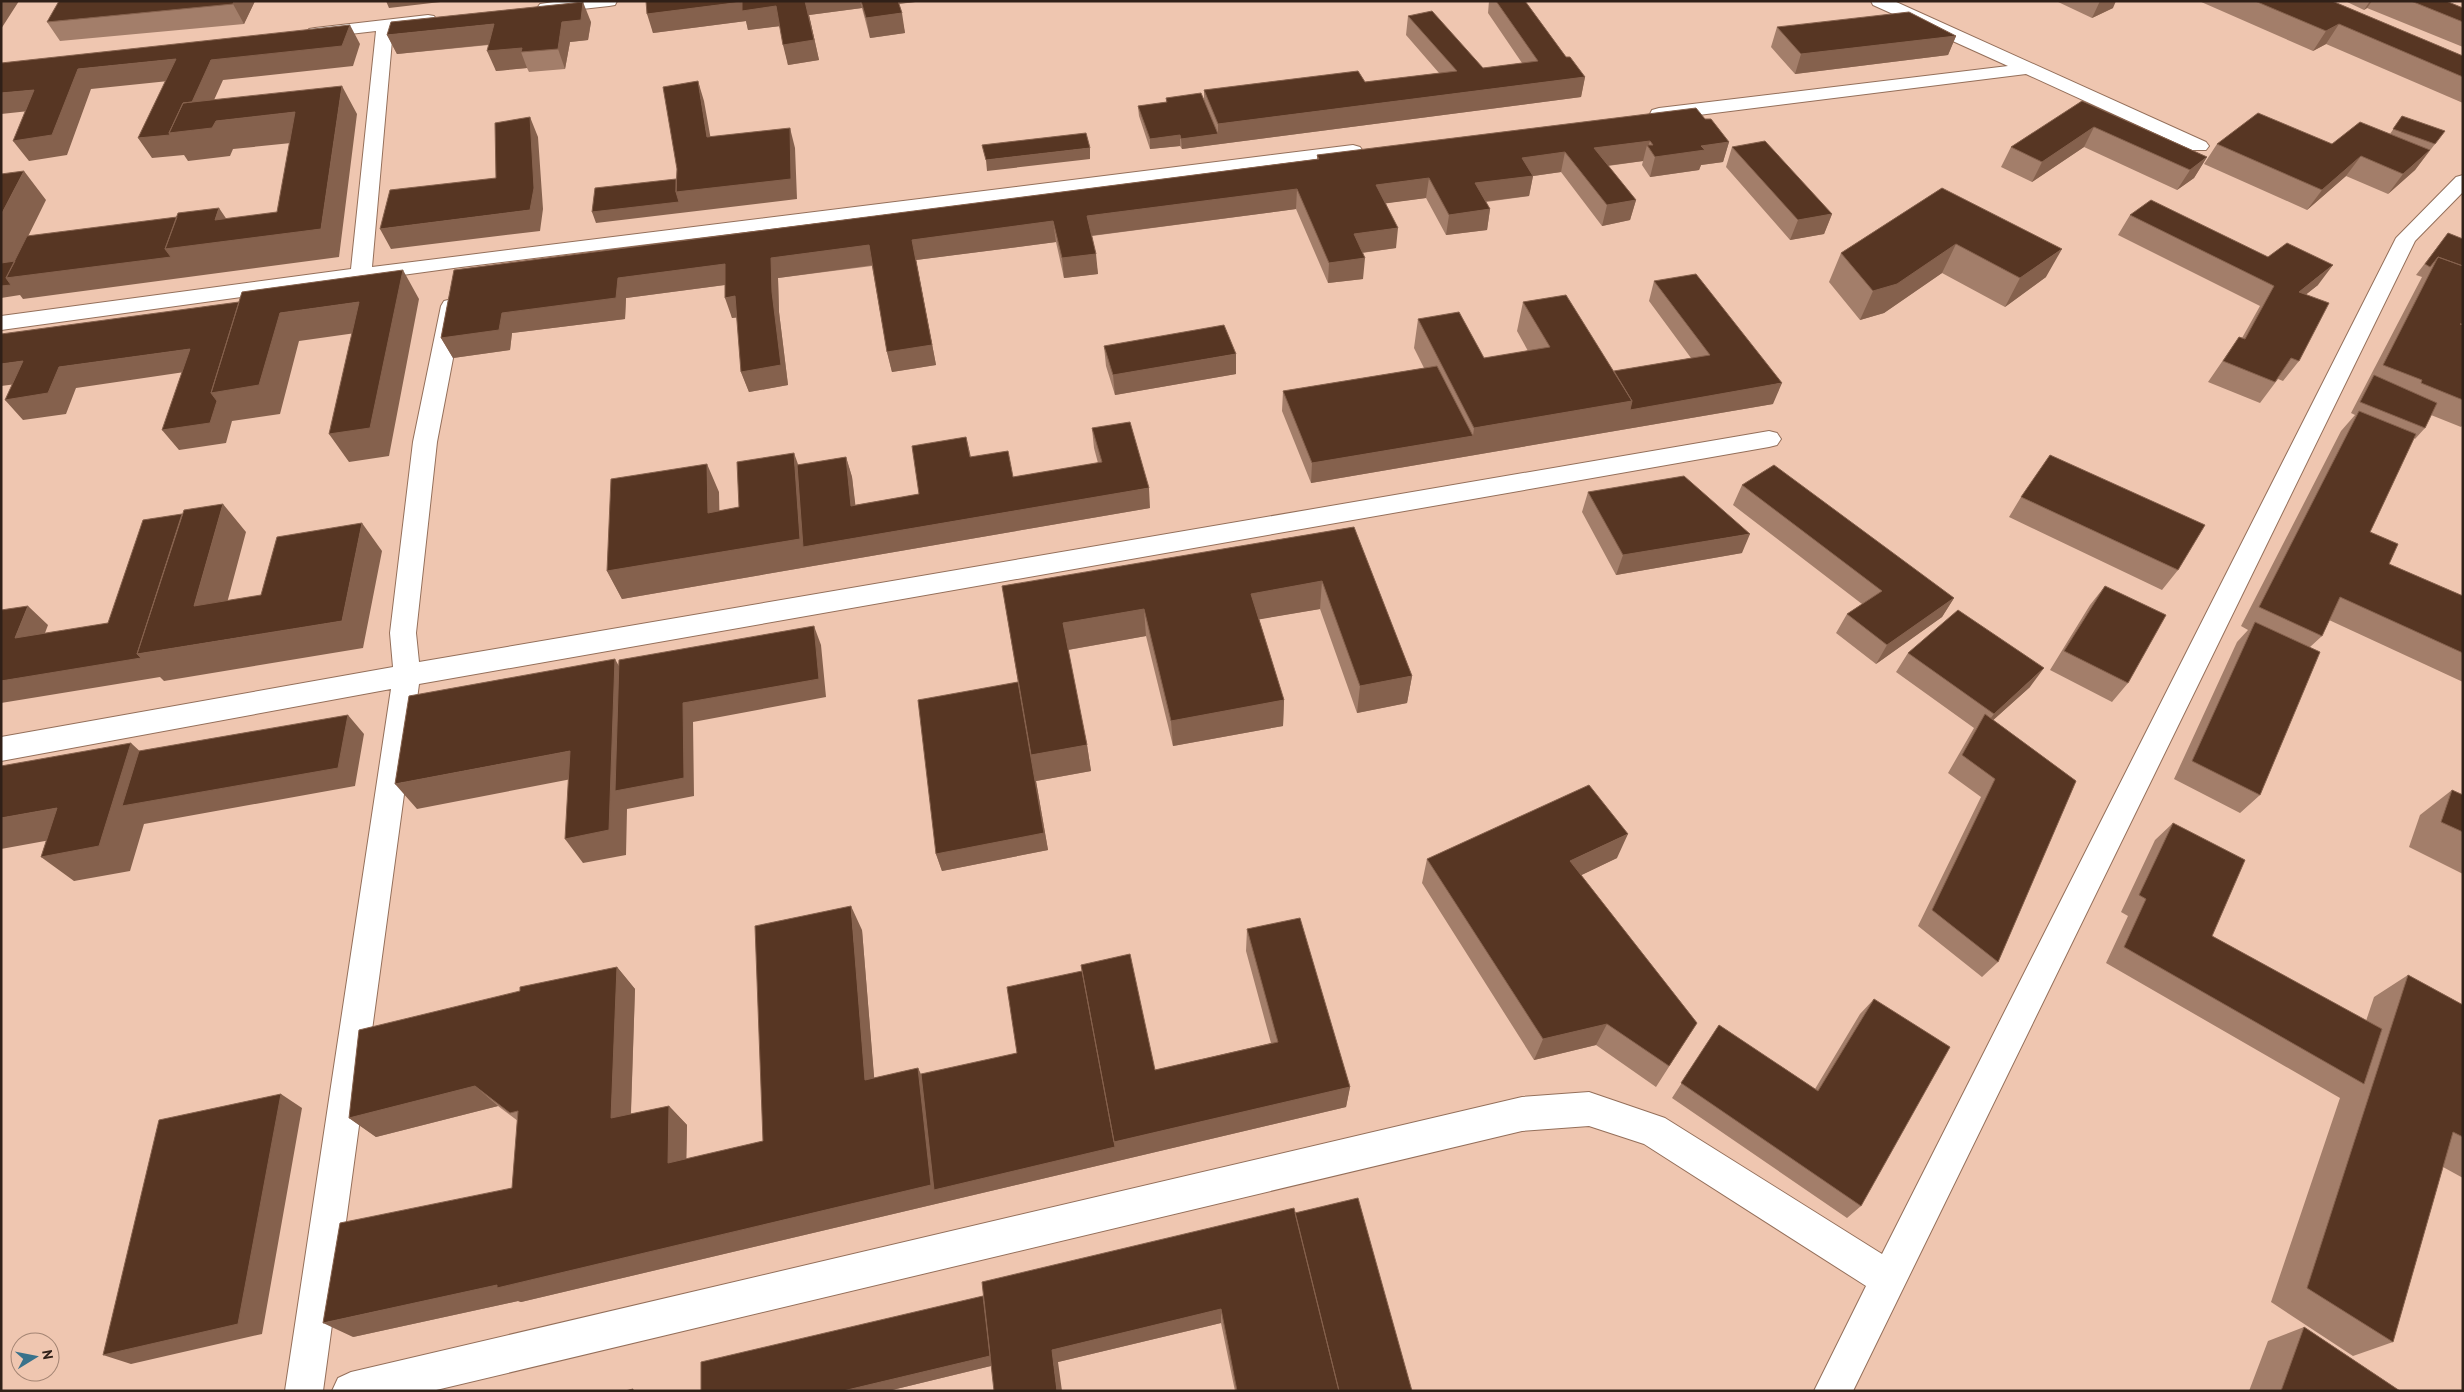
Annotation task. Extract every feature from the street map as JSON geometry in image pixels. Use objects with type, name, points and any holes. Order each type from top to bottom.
[{"type":"lane","points":[[531,10],[609,1]]},
{"type":"lane","points":[[1878,1],[2199,146]]},
{"type":"lane","points":[[296,35],[443,19]]},
{"type":"lane","points":[[361,273],[385,25]]},
{"type":"lane","points":[[1640,116],[2027,69]]},
{"type":"lane","points":[[1,323],[461,260],[1373,149]]},
{"type":"lane","points":[[1833,1391],[2406,238],[2463,181]]},
{"type":"lane","points":[[304,1391],[407,675],[403,634],[425,442],[461,260]]},
{"type":"lane","points":[[1,749],[407,675],[1769,439]]},
{"type":"lane","points":[[351,1391],[1522,1114],[1589,1109],[1652,1130],[1888,1280]]},
{"type":"building","points":[[59,1],[234,1],[233,4],[47,22]]},
{"type":"building","points":[[646,1],[805,1],[814,40],[783,45],[776,6],[742,11],[742,2],[647,14]]},
{"type":"building","points":[[861,1],[898,1],[902,13],[866,18]]},
{"type":"building","points":[[1496,1],[1525,1],[1566,57],[1570,57],[1585,77],[1218,124],[1204,90],[1358,71],[1365,82],[1457,71],[1408,16],[1432,11],[1483,68],[1538,61]]},
{"type":"building","points":[[2255,1],[2332,1],[2463,56],[2463,77],[2339,24],[2326,31]]},
{"type":"building","points":[[2411,1],[2446,1],[2463,8],[2463,22]]},
{"type":"building","points":[[583,2],[581,20],[562,22],[558,49],[521,52],[522,48],[487,51],[494,24],[387,35],[391,22]]},
{"type":"building","points":[[1909,12],[1956,36],[1801,54],[1777,27]]},
{"type":"building","points":[[350,25],[342,46],[211,60],[192,102],[183,103],[169,133],[170,135],[138,138],[176,59],[78,69],[52,135],[13,141],[34,90],[1,93],[1,63]]},
{"type":"building","points":[[698,81],[707,137],[790,128],[791,179],[676,192],[677,169],[663,87]]},
{"type":"building","points":[[342,86],[321,229],[165,249],[178,213],[219,208],[215,220],[277,212],[295,112],[216,121],[212,128],[169,133],[183,103]]},
{"type":"building","points":[[1201,93],[1218,134],[1181,139],[1180,135],[1150,139],[1138,106],[1167,102],[1166,98]]},
{"type":"building","points":[[2082,101],[2207,157],[2190,170],[2094,127],[2042,162],[2011,147]]},
{"type":"building","points":[[1696,108],[1705,119],[1711,119],[1729,142],[1701,146],[1705,150],[1655,157],[1647,145],[1653,145],[1650,141],[1594,148],[1636,200],[1607,205],[1565,152],[1522,158],[1533,176],[1475,183],[1490,209],[1449,215],[1429,178],[1376,185],[1398,228],[1354,234],[1365,258],[1329,263],[1297,189],[1087,216],[1096,254],[1062,258],[1053,221],[912,240],[932,345],[887,352],[869,245],[771,258],[772,292],[781,365],[741,372],[735,296],[725,298],[725,264],[618,278],[616,298],[502,313],[499,330],[441,338],[454,270],[1319,159],[1317,155]]},
{"type":"building","points":[[2258,113],[2332,144],[2360,122],[2430,150],[2403,174],[2361,156],[2322,190],[2217,144]]},
{"type":"building","points":[[2402,116],[2445,131],[2435,144],[2393,129]]},
{"type":"building","points":[[530,117],[534,188],[530,210],[380,229],[390,190],[496,178],[495,123]]},
{"type":"building","points":[[1086,133],[1090,148],[986,160],[982,145]]},
{"type":"building","points":[[1765,141],[1832,214],[1798,220],[1732,147]]},
{"type":"building","points":[[24,171],[1,215],[1,174]]},
{"type":"building","points":[[676,179],[676,192],[679,202],[592,212],[595,188]]},
{"type":"building","points":[[1942,188],[2062,249],[2020,278],[1956,244],[1897,284],[1873,291],[1841,253]]},
{"type":"building","points":[[2151,200],[2268,257],[2287,243],[2333,265],[2299,292],[2329,303],[2299,361],[2291,358],[2275,382],[2223,361],[2239,337],[2245,339],[2274,286],[2130,215]]},
{"type":"building","points":[[177,217],[165,249],[171,257],[6,278],[27,236]]},
{"type":"building","points":[[2448,233],[2463,239],[2463,266],[2438,257],[2430,267],[2425,264]]},
{"type":"building","points":[[2438,257],[2463,266],[2463,324],[2460,324],[2463,325],[2463,400],[2421,383],[2422,380],[2383,365]]},
{"type":"building","points":[[15,261],[6,278],[11,285],[1,286],[1,263]]},
{"type":"building","points":[[403,270],[370,428],[329,434],[359,302],[280,313],[259,385],[211,393],[242,292]]},
{"type":"building","points":[[1696,274],[1782,383],[1630,410],[1632,401],[1614,371],[1710,355],[1654,281]]},
{"type":"building","points":[[1566,295],[1632,401],[1474,428],[1418,319],[1459,312],[1484,358],[1550,347],[1523,302]]},
{"type":"building","points":[[239,302],[211,393],[217,401],[210,423],[162,430],[190,349],[59,367],[48,393],[5,400],[23,361],[1,364],[1,334]]},
{"type":"building","points":[[1224,325],[1236,354],[1113,375],[1104,346]]},
{"type":"building","points":[[1437,366],[1473,436],[1312,463],[1283,391]]},
{"type":"building","points":[[2374,375],[2437,403],[2425,428],[2360,402]]},
{"type":"building","points":[[2359,411],[2416,434],[2370,532],[2398,544],[2389,564],[2463,596],[2463,653],[2340,597],[2322,636],[2259,607]]},
{"type":"building","points":[[1130,422],[1149,488],[803,547],[797,465],[846,457],[851,506],[919,494],[912,446],[966,437],[970,457],[1008,451],[1013,477],[1102,462],[1092,428]]},
{"type":"building","points":[[794,453],[800,539],[607,571],[611,479],[707,464],[708,513],[739,507],[737,462]]},
{"type":"building","points":[[2050,455],[2205,525],[2178,570],[2021,497]]},
{"type":"building","points":[[1774,465],[1954,598],[1887,645],[1847,614],[1882,591],[1742,485]]},
{"type":"building","points":[[1684,476],[1750,534],[1623,555],[1588,492]]},
{"type":"building","points":[[223,504],[194,606],[261,595],[277,537],[362,523],[342,621],[137,654],[184,510]]},
{"type":"building","points":[[182,514],[137,654],[141,658],[1,681],[1,610],[28,606],[15,638],[108,623],[143,520]]},
{"type":"building","points":[[1354,527],[1412,676],[1360,686],[1322,581],[1251,594],[1284,700],[1171,721],[1144,609],[1063,623],[1087,745],[1031,755],[1002,586]]},
{"type":"building","points":[[2105,586],[2166,615],[2128,683],[2064,651]]},
{"type":"building","points":[[1958,610],[2044,668],[1994,714],[1908,653]]},
{"type":"building","points":[[2255,622],[2320,652],[2260,795],[2192,761]]},
{"type":"building","points":[[814,626],[819,679],[683,703],[684,778],[615,791],[619,660]]},
{"type":"building","points":[[615,659],[609,830],[565,839],[570,751],[395,784],[409,696]]},
{"type":"building","points":[[1018,682],[1044,833],[936,854],[918,700]]},
{"type":"building","points":[[1985,714],[2076,781],[1998,962],[1932,910],[1995,779],[1962,755]]},
{"type":"building","points":[[348,715],[338,768],[122,806],[139,751]]},
{"type":"building","points":[[131,743],[99,846],[41,857],[57,808],[1,818],[1,766]]},
{"type":"building","points":[[1589,785],[1628,834],[1570,861],[1697,1023],[1669,1066],[1607,1024],[1543,1039],[1427,859]]},
{"type":"building","points":[[2452,790],[2463,795],[2463,832],[2441,822]]},
{"type":"building","points":[[2173,823],[2245,860],[2212,936],[2382,1029],[2364,1084],[2124,947],[2146,899],[2139,895]]},
{"type":"building","points":[[851,906],[865,1080],[918,1068],[931,1185],[497,1288],[497,1285],[323,1323],[340,1223],[512,1188],[518,1111],[510,1113],[475,1086],[349,1118],[359,1030],[520,991],[520,987],[617,967],[611,1118],[669,1106],[668,1163],[763,1141],[755,926]]},
{"type":"building","points":[[1300,918],[1350,1087],[1114,1142],[1081,965],[1130,954],[1155,1070],[1278,1042],[1247,929]]},
{"type":"building","points":[[1082,971],[1115,1147],[934,1190],[921,1074],[1017,1053],[1007,987]]},
{"type":"building","points":[[2408,975],[2463,1005],[2463,1137],[2453,1132],[2393,1342],[2307,1288]]},
{"type":"building","points":[[1874,999],[1950,1047],[1861,1206],[1681,1083],[1719,1025],[1818,1091]]},
{"type":"building","points":[[281,1094],[238,1324],[103,1355],[159,1120]]},
{"type":"building","points":[[1358,1198],[1412,1391],[1339,1391],[1295,1213]]},
{"type":"building","points":[[1294,1208],[1339,1391],[1237,1391],[1221,1309],[1052,1350],[1057,1391],[994,1391],[982,1282]]},
{"type":"building","points":[[983,1296],[990,1356],[843,1391],[701,1391],[701,1362]]},
{"type":"building","points":[[2304,1327],[2400,1391],[2281,1391]]}]
